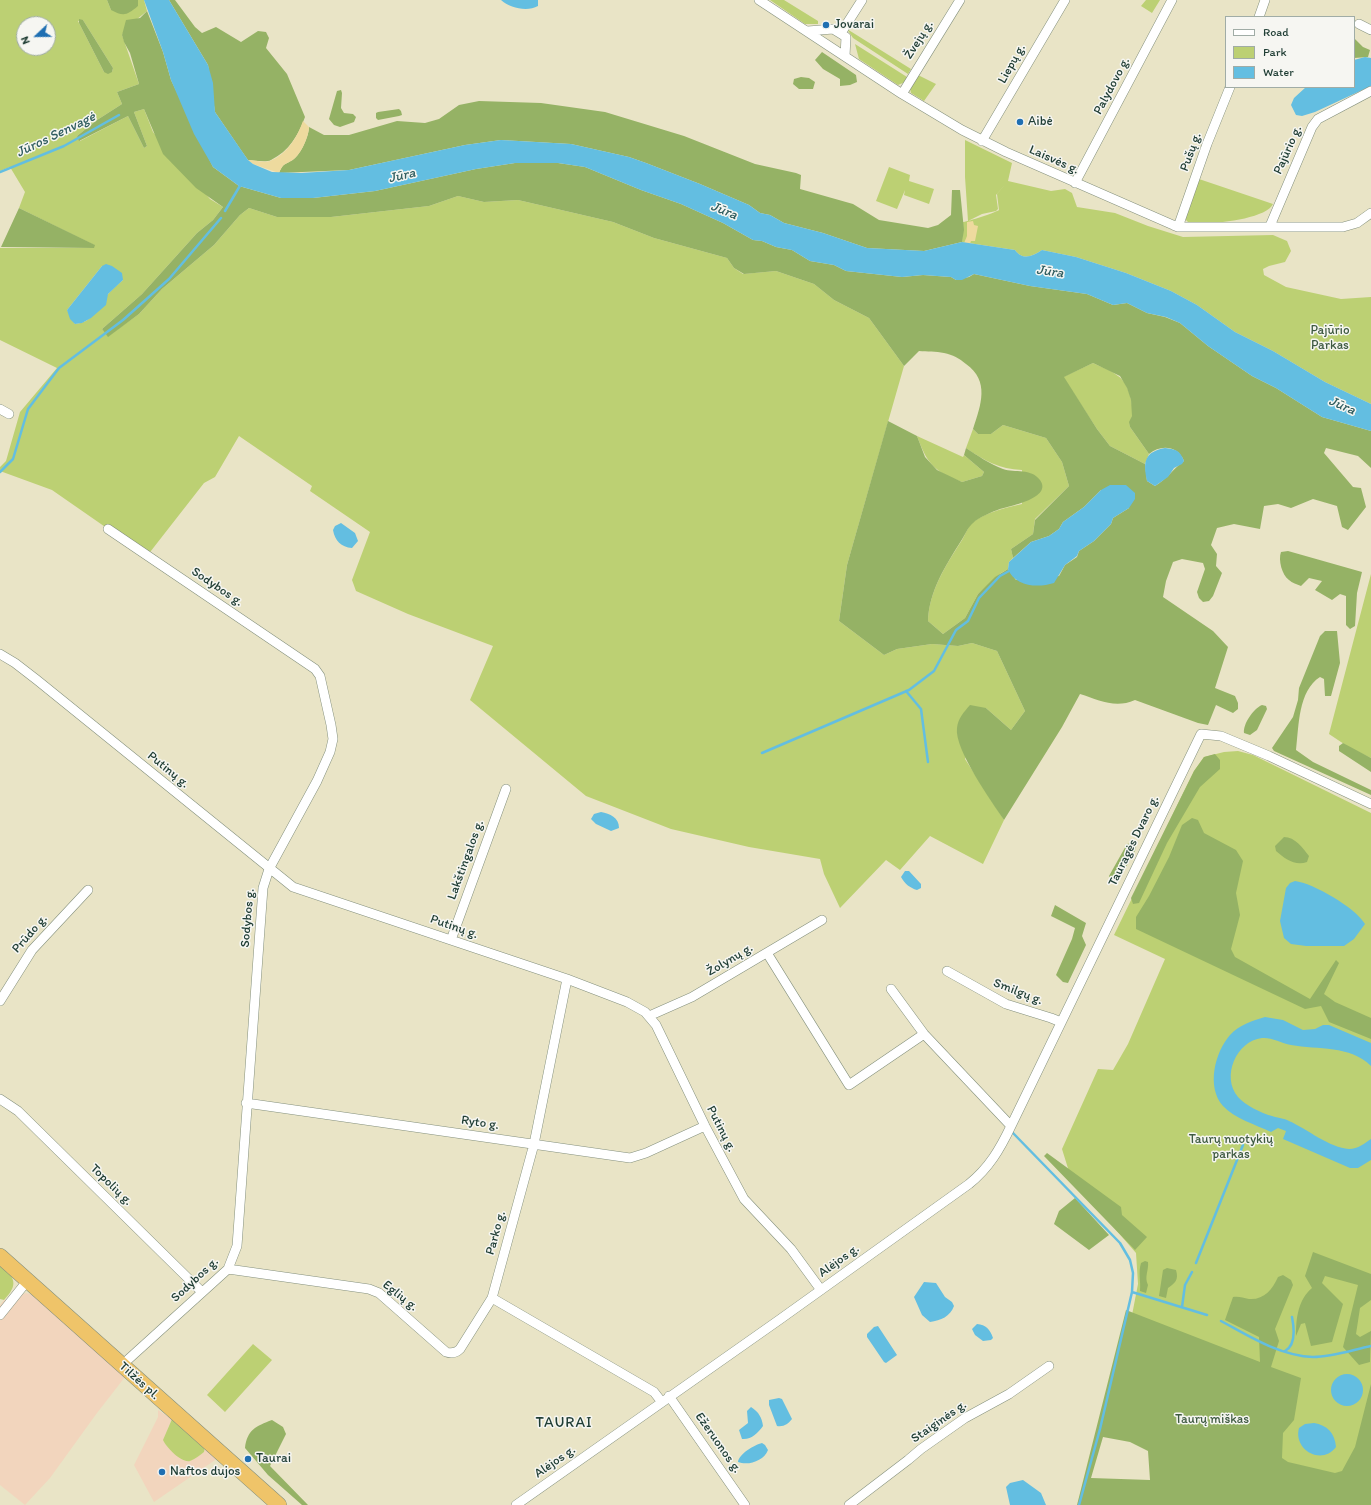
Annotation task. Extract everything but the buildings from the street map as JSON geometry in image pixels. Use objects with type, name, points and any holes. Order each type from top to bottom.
[{"type":"highway","name":"Tilžės pl.","points":[[0,1256],[279,1505]]},
{"type":"street","name":"Laisvės g.","points":[[760,0],[902,94],[982,141],[1178,227],[1270,226],[1344,228],[1357,223],[1371,213]]},
{"type":"street","points":[[841,33],[862,0]]},
{"type":"street","name":"Žvejų g.","points":[[902,94],[960,0]]},
{"type":"street","name":"Liepų g.","points":[[982,141],[1064,0]]},
{"type":"street","name":"Palydovo g.","points":[[1075,183],[1172,0]]},
{"type":"street","points":[[1259,16],[1266,0]]},
{"type":"street","points":[[1360,24],[1371,30]]},
{"type":"street","points":[[808,31],[833,29],[841,33],[846,37],[845,56]]},
{"type":"street","name":"Pušų g.","points":[[1178,227],[1207,144],[1230,88]]},
{"type":"street","name":"Pajūrio g.","points":[[1270,226],[1312,127],[1318,119],[1371,92]]},
{"type":"street","points":[[0,408],[9,414]]},
{"type":"street","name":"Sodybos g.","points":[[108,529],[307,662],[320,676],[333,738],[330,752],[317,781],[269,869],[263,888],[236,1246],[228,1269],[122,1365]]},
{"type":"street","name":"Putinų g.","points":[[0,654],[15,663],[55,694],[285,882],[305,892],[567,979],[627,1002],[649,1016],[656,1024],[705,1126],[744,1199],[791,1250],[821,1290]]},
{"type":"street","name":"Tauragės Dvaro g.","points":[[1011,1126],[1060,1022],[1201,734],[1221,736],[1269,756],[1371,804]]},
{"type":"street","name":"Lakštingalos g.","points":[[451,940],[506,789]]},
{"type":"street","name":"Prūdo g.","points":[[0,1001],[32,950],[88,890]]},
{"type":"street","name":"Žolynų g.","points":[[649,1016],[692,997],[822,920]]},
{"type":"street","points":[[767,953],[849,1085],[924,1034]]},
{"type":"street","name":"Smilgų g.","points":[[947,971],[1006,1004],[1060,1022]]},
{"type":"street","name":"Parko g.","points":[[492,1298],[534,1144],[567,979]]},
{"type":"street","points":[[891,989],[924,1034],[1011,1126]]},
{"type":"street","name":"Topolių g.","points":[[0,1099],[18,1111],[202,1292]]},
{"type":"street","name":"Ryto g.","points":[[246,1103],[630,1158],[646,1153],[705,1126]]},
{"type":"street","name":"Alėjos g.","points":[[516,1505],[821,1290],[980,1175],[993,1159],[1011,1126]]},
{"type":"street","name":"Eglių g.","points":[[228,1269],[369,1289],[379,1293],[450,1354],[457,1352],[460,1349],[492,1298]]},
{"type":"street","points":[[0,1315],[28,1280]]},
{"type":"street","points":[[492,1298],[665,1399]]},
{"type":"street","name":"Staiginės g.","points":[[849,1505],[908,1460],[921,1448],[968,1416],[1009,1394],[1049,1366]]},
{"type":"street","name":"Ežeruonos g.","points":[[665,1399],[745,1505]]},
{"type":"shaded area","points":[[26,1293],[34,1295],[125,1377],[50,1478],[25,1505],[0,1485],[0,1305],[4,1300]]},
{"type":"shaded area","points":[[158,1410],[172,1419],[168,1428],[165,1444],[183,1460],[190,1461],[204,1452],[205,1447],[218,1458],[154,1502],[134,1465],[158,1417]]},
{"type":"green space","points":[[0,0],[107,0],[111,10],[138,6],[138,0],[144,0],[147,11],[125,29],[122,35],[139,84],[117,92],[122,104],[97,120],[77,136],[80,141],[128,116],[144,148],[147,146],[134,112],[144,109],[153,132],[210,199],[223,207],[213,220],[197,233],[142,294],[102,329],[108,336],[139,314],[162,289],[214,245],[240,215],[249,208],[277,217],[331,217],[429,206],[458,196],[484,202],[518,200],[613,222],[654,238],[727,258],[734,268],[743,274],[776,271],[814,284],[834,300],[869,318],[904,366],[847,565],[839,621],[884,655],[897,649],[932,644],[958,646],[972,643],[997,651],[1025,711],[1011,730],[986,708],[965,759],[1004,820],[983,864],[930,836],[900,870],[886,860],[840,908],[824,874],[820,859],[749,847],[671,829],[586,796],[470,700],[493,646],[408,614],[356,591],[352,580],[370,532],[310,491],[312,486],[239,436],[215,477],[204,483],[147,556],[52,490],[0,471],[0,467],[6,461],[20,412],[57,368],[0,340],[0,248],[94,248],[94,245],[19,208],[25,192],[10,167],[0,171]],"holes":[[[83,20],[113,68],[112,72],[104,72],[78,21]],[[102,266],[123,280],[109,293],[91,317],[81,323],[75,324],[67,310]]]},
{"type":"green space","points":[[107,0],[138,0],[138,6],[128,13],[119,14],[111,10]]},
{"type":"green space","points":[[169,0],[175,0],[195,27],[202,33],[216,27],[241,42],[258,31],[266,32],[269,38],[266,48],[287,74],[305,117],[296,137],[283,152],[269,161],[248,160],[215,112],[208,65]]},
{"type":"green space","points":[[770,0],[784,0],[818,21],[818,24],[805,24]]},
{"type":"green space","points":[[1146,0],[1160,0],[1152,13],[1141,6]]},
{"type":"green space","points":[[147,11],[163,52],[171,80],[213,167],[239,186],[281,198],[313,198],[375,191],[476,169],[515,163],[558,163],[585,167],[641,190],[681,204],[723,223],[753,240],[762,241],[776,247],[792,250],[810,261],[834,265],[846,271],[902,277],[923,275],[951,277],[956,280],[969,277],[974,274],[1030,286],[1087,294],[1113,305],[1127,303],[1147,313],[1165,317],[1180,323],[1208,346],[1252,376],[1276,388],[1322,417],[1371,431],[1371,468],[1358,456],[1326,448],[1324,453],[1353,487],[1361,488],[1366,507],[1348,530],[1342,527],[1337,506],[1313,499],[1291,508],[1278,504],[1264,506],[1260,529],[1234,524],[1217,528],[1211,545],[1217,554],[1216,566],[1222,573],[1213,596],[1209,601],[1203,602],[1199,598],[1197,592],[1205,569],[1203,563],[1182,559],[1173,562],[1166,581],[1163,597],[1213,631],[1228,647],[1215,688],[1235,696],[1238,703],[1238,709],[1233,713],[1216,705],[1208,725],[1198,723],[1135,700],[1128,703],[1114,704],[1080,694],[1062,727],[1004,820],[967,762],[961,749],[957,728],[960,718],[970,705],[986,708],[1011,730],[1025,711],[997,651],[972,643],[958,646],[932,644],[897,649],[884,655],[839,621],[847,565],[888,421],[917,436],[925,457],[937,470],[962,482],[982,476],[984,472],[964,455],[966,448],[1003,469],[1028,472],[1036,476],[1040,480],[1042,486],[1041,492],[1036,496],[1029,500],[986,515],[976,521],[968,529],[944,569],[931,599],[928,621],[943,634],[965,618],[978,594],[995,577],[1008,569],[1016,580],[1059,576],[1065,565],[1077,557],[1079,551],[1094,541],[1111,524],[1113,518],[1129,508],[1101,490],[1084,507],[1063,522],[1059,529],[1049,536],[1031,542],[1013,558],[1011,549],[1033,534],[1035,520],[1069,486],[1062,462],[1046,438],[1003,425],[991,434],[978,434],[973,429],[981,402],[981,386],[974,371],[961,360],[944,353],[919,351],[904,366],[869,318],[834,300],[814,284],[776,271],[744,274],[734,268],[727,258],[654,238],[613,222],[518,200],[484,202],[458,196],[429,206],[331,217],[277,217],[249,208],[240,215],[214,245],[162,289],[139,314],[108,337],[102,329],[142,294],[197,233],[213,220],[223,207],[196,188],[163,154],[144,109],[134,112],[147,146],[144,148],[128,116],[79,141],[77,136],[97,120],[122,104],[117,92],[139,84],[130,53],[122,35],[126,20],[140,18]],"holes":[[[1093,363],[1120,376],[1127,388],[1131,400],[1132,416],[1129,422],[1130,427],[1149,454],[1159,449],[1169,448],[1178,452],[1184,461],[1155,486],[1147,481],[1145,464],[1110,446],[1097,429],[1064,377]]]},
{"type":"green space","points":[[79,19],[83,20],[113,68],[112,72],[108,74],[104,72],[79,23]]},
{"type":"green space","points":[[847,29],[911,69],[908,74],[853,38]]},
{"type":"green space","points":[[1355,39],[1363,47],[1370,50],[1368,57],[1355,58]]},
{"type":"green space","points":[[855,44],[907,77],[905,82],[898,85],[859,59]]},
{"type":"green space","points":[[822,52],[856,75],[857,82],[850,85],[840,86],[840,79],[823,69],[815,60]]},
{"type":"green space","points":[[918,75],[936,84],[924,101],[911,93],[910,88]]},
{"type":"green space","points":[[801,77],[809,78],[815,82],[813,89],[799,89],[793,84],[794,79]]},
{"type":"green space","points":[[341,90],[341,108],[344,113],[353,114],[356,117],[354,122],[340,127],[334,125],[329,119],[337,91]]},
{"type":"green space","points":[[479,101],[541,103],[605,112],[684,136],[755,164],[796,173],[801,175],[800,189],[853,204],[879,220],[928,228],[938,225],[951,215],[952,190],[960,190],[964,230],[962,242],[924,251],[867,248],[823,233],[784,223],[770,215],[760,213],[749,205],[700,184],[629,157],[571,144],[501,140],[465,145],[349,170],[279,173],[284,165],[295,158],[303,148],[309,127],[324,135],[349,135],[397,121],[425,123],[439,119],[459,105]]},
{"type":"green space","points":[[399,109],[402,115],[378,120],[376,118],[376,113],[378,112]]},
{"type":"green space","points":[[965,140],[1012,163],[1008,181],[996,195],[998,209],[996,211],[982,214],[968,221],[965,177]]},
{"type":"green space","points":[[889,167],[910,175],[909,181],[934,189],[929,204],[904,195],[905,190],[897,209],[876,201]]},
{"type":"green space","points":[[1199,179],[1273,204],[1268,210],[1247,218],[1207,223],[1188,222],[1186,220],[1186,215]]},
{"type":"green space","name":"Pajūrio Parkas","points":[[1008,181],[1051,191],[1065,189],[1072,193],[1077,207],[1115,213],[1148,226],[1183,237],[1273,235],[1287,241],[1291,251],[1285,262],[1263,269],[1264,275],[1286,287],[1341,299],[1371,297],[1371,404],[1325,382],[1273,351],[1235,332],[1197,305],[1171,291],[1126,273],[1076,257],[1042,250],[1032,256],[1025,256],[1021,255],[1015,250],[962,242],[963,222],[982,217],[999,210],[997,194]]},
{"type":"green space","points":[[19,208],[95,245],[94,248],[1,247]]},
{"type":"green space","points":[[1093,363],[1109,370],[1122,379],[1125,383],[1130,394],[1132,406],[1130,427],[1149,454],[1145,464],[1110,446],[1063,377]]},
{"type":"green space","points":[[1003,425],[1046,438],[1062,462],[1069,486],[1035,519],[1033,534],[1011,549],[1013,558],[1009,562],[1008,569],[1001,573],[978,594],[965,618],[943,634],[928,621],[931,599],[944,569],[968,528],[973,522],[990,513],[1022,504],[1022,470],[992,464],[966,448],[973,429],[978,434],[991,434]]},
{"type":"green space","points":[[917,436],[963,457],[964,455],[984,472],[982,476],[962,482],[944,474],[928,460]]},
{"type":"green space","points":[[1288,551],[1362,572],[1357,593],[1355,626],[1350,629],[1346,625],[1346,596],[1340,594],[1332,600],[1315,590],[1322,581],[1309,578],[1301,586],[1292,582],[1284,575],[1281,567],[1280,555],[1281,552]]},
{"type":"green space","points":[[1371,574],[1371,758],[1350,748],[1329,734]]},
{"type":"green space","points":[[1325,631],[1337,631],[1340,663],[1331,696],[1325,696],[1324,679],[1320,677],[1307,691],[1299,720],[1296,750],[1313,762],[1371,790],[1371,795],[1274,751],[1272,748],[1293,717],[1298,700],[1299,688],[1320,636]]},
{"type":"green space","points":[[1262,705],[1266,706],[1267,709],[1257,730],[1250,735],[1244,733],[1245,725],[1249,717]]},
{"type":"green space","points":[[1343,743],[1371,758],[1371,772],[1339,751],[1339,746]]},
{"type":"green space","name":"Taurų nuotykių parkas","points":[[1238,751],[1253,755],[1371,813],[1371,1492],[1253,1465],[1122,1367],[1138,1284],[1136,1253],[1071,1178],[1062,1149],[1098,1069],[1113,1070],[1128,1044],[1165,959],[1114,935],[1194,771],[1204,757],[1224,752]]},
{"type":"green space","points":[[1215,754],[1220,760],[1220,769],[1200,787],[1167,843],[1139,903],[1133,904],[1131,898],[1194,771],[1204,757]]},
{"type":"green space","points":[[1192,818],[1198,820],[1204,833],[1236,850],[1243,861],[1236,893],[1240,915],[1231,949],[1235,957],[1310,999],[1336,960],[1339,963],[1324,994],[1335,1002],[1371,1018],[1371,1039],[1329,1022],[1321,1006],[1305,1009],[1136,929],[1136,917],[1149,896],[1169,857],[1182,825]]},
{"type":"green space","points":[[1284,837],[1292,839],[1301,846],[1309,856],[1307,862],[1298,863],[1290,861],[1276,851],[1275,846]]},
{"type":"green space","points":[[1132,843],[1136,845],[1135,851],[1118,881],[1114,883],[1111,882],[1109,876],[1127,844]]},
{"type":"green space","points":[[1055,905],[1086,923],[1082,936],[1086,945],[1068,983],[1063,982],[1056,975],[1072,939],[1075,928],[1051,916]]},
{"type":"green space","points":[[1047,1153],[1121,1207],[1122,1215],[1147,1237],[1135,1250],[1044,1156]]},
{"type":"green space","points":[[1075,1198],[1109,1235],[1089,1250],[1054,1224],[1059,1211]]},
{"type":"green space","points":[[1313,1252],[1371,1274],[1371,1300],[1360,1308],[1356,1334],[1360,1337],[1371,1331],[1370,1362],[1359,1365],[1343,1347],[1358,1285],[1325,1276],[1322,1283],[1343,1304],[1332,1342],[1311,1346],[1305,1323],[1301,1324],[1296,1336],[1301,1304],[1307,1293],[1312,1288],[1305,1276]]},
{"type":"green space","points":[[1145,1261],[1148,1262],[1146,1279],[1148,1285],[1146,1293],[1140,1291],[1140,1267],[1141,1263]]},
{"type":"green space","points":[[0,1264],[9,1273],[13,1281],[12,1290],[4,1300],[0,1299]]},
{"type":"green space","points":[[1167,1268],[1176,1270],[1177,1279],[1168,1288],[1166,1298],[1159,1296],[1163,1270]]},
{"type":"green space","name":"Taurų miškas","points":[[1283,1275],[1291,1280],[1293,1285],[1275,1329],[1279,1341],[1271,1367],[1301,1378],[1294,1420],[1283,1433],[1282,1458],[1288,1462],[1335,1473],[1342,1471],[1355,1447],[1371,1384],[1371,1505],[1077,1505],[1126,1310],[1260,1362],[1259,1337],[1225,1320],[1233,1297],[1249,1299],[1259,1298],[1270,1290],[1278,1277]],"holes":[[[1103,1437],[1130,1442],[1148,1451],[1150,1480],[1091,1478]]]},
{"type":"green space","points":[[253,1344],[272,1360],[225,1412],[207,1395]]},
{"type":"green space","points":[[172,1419],[205,1447],[204,1452],[190,1461],[186,1461],[182,1460],[167,1447],[163,1440]]},
{"type":"green space","points":[[272,1420],[283,1427],[286,1434],[270,1466],[308,1505],[302,1505],[268,1475],[245,1448],[250,1433],[261,1424]]},
{"type":"sand","points":[[303,121],[309,127],[305,143],[298,155],[284,165],[279,173],[253,164],[248,160],[268,162],[276,158],[291,145]]},
{"type":"sand","points":[[973,221],[974,225],[978,226],[975,241],[971,241],[970,244],[967,243],[965,249],[962,248],[967,236],[967,222]]},
{"type":"water","name":"Jūra","points":[[144,0],[169,0],[208,65],[213,83],[215,112],[248,160],[253,164],[272,172],[301,173],[349,170],[465,145],[501,140],[571,144],[629,157],[700,184],[749,205],[760,213],[770,215],[784,223],[823,233],[867,248],[924,251],[962,242],[1015,250],[1021,255],[1025,256],[1032,256],[1042,250],[1076,257],[1126,273],[1171,291],[1197,305],[1235,332],[1273,351],[1325,382],[1371,404],[1371,431],[1322,417],[1276,388],[1252,376],[1208,346],[1180,323],[1166,317],[1147,313],[1127,303],[1113,305],[1087,294],[1030,286],[974,274],[962,280],[956,280],[951,277],[923,275],[902,277],[846,271],[834,265],[810,261],[792,250],[776,247],[762,241],[753,240],[723,223],[681,204],[641,190],[585,167],[558,163],[515,163],[476,169],[375,191],[313,198],[281,198],[239,186],[213,167],[194,134],[171,80],[163,52]]},
{"type":"water","points":[[501,0],[538,0],[538,6],[524,9],[514,7]]},
{"type":"water","points":[[1365,57],[1371,58],[1371,86],[1315,112],[1302,116],[1296,115],[1291,105],[1294,98],[1305,88],[1355,88],[1355,60]]},
{"type":"water","points":[[106,264],[122,273],[123,280],[108,294],[106,305],[91,318],[82,323],[75,324],[70,319],[67,310],[102,266]]},
{"type":"water","points":[[1165,448],[1177,451],[1181,454],[1184,461],[1182,464],[1174,468],[1168,477],[1155,486],[1147,481],[1145,463],[1149,455],[1153,452]]},
{"type":"water","points":[[1110,485],[1126,485],[1135,493],[1135,499],[1129,508],[1113,518],[1111,524],[1094,541],[1079,551],[1077,556],[1065,565],[1054,583],[1048,585],[1028,585],[1021,583],[1011,575],[1008,569],[1009,562],[1031,542],[1049,536],[1059,529],[1063,522],[1084,507],[1101,490]]},
{"type":"water","points":[[341,523],[355,533],[358,541],[352,548],[342,545],[335,537],[333,530],[335,526]]},
{"type":"water","points":[[601,812],[611,815],[616,819],[619,824],[619,828],[611,831],[596,824],[591,819],[594,814]]},
{"type":"water","points":[[905,871],[909,871],[921,884],[921,888],[917,890],[906,884],[901,877]]},
{"type":"water","points":[[1295,881],[1323,891],[1353,911],[1365,924],[1354,939],[1344,946],[1306,946],[1291,944],[1284,938],[1280,921],[1286,888],[1290,883]]},
{"type":"water","points":[[1265,1017],[1283,1020],[1303,1030],[1315,1029],[1323,1025],[1329,1025],[1371,1043],[1371,1066],[1363,1059],[1344,1051],[1291,1045],[1272,1039],[1262,1038],[1245,1046],[1238,1053],[1231,1070],[1231,1080],[1233,1089],[1238,1097],[1249,1106],[1268,1115],[1296,1124],[1334,1145],[1352,1149],[1361,1146],[1371,1139],[1371,1160],[1358,1168],[1350,1168],[1283,1139],[1286,1131],[1278,1128],[1271,1132],[1239,1118],[1223,1106],[1218,1098],[1214,1080],[1214,1070],[1220,1051],[1230,1035],[1237,1029]]},
{"type":"water","points":[[924,1282],[936,1283],[945,1297],[952,1302],[954,1306],[950,1313],[945,1317],[930,1322],[922,1315],[914,1297]]},
{"type":"water","points":[[977,1324],[985,1326],[989,1330],[993,1338],[991,1340],[983,1341],[975,1335],[972,1329]]},
{"type":"water","points":[[878,1326],[897,1355],[886,1363],[867,1337],[867,1334],[874,1327]]},
{"type":"water","points":[[1344,1374],[1350,1374],[1359,1378],[1363,1390],[1359,1402],[1350,1406],[1344,1406],[1335,1402],[1331,1393],[1331,1387],[1335,1378]]},
{"type":"water","points":[[779,1398],[782,1399],[792,1419],[786,1425],[782,1426],[777,1426],[769,1405],[769,1400]]},
{"type":"water","points":[[751,1407],[760,1415],[763,1426],[754,1436],[742,1439],[739,1430],[748,1423],[747,1411]]},
{"type":"water","points":[[1314,1423],[1330,1430],[1336,1447],[1330,1453],[1317,1455],[1310,1453],[1304,1449],[1300,1443],[1298,1436],[1299,1428],[1305,1424]]},
{"type":"water","points":[[762,1443],[768,1450],[763,1457],[751,1463],[738,1462],[747,1450]]},
{"type":"water","points":[[1023,1480],[1041,1493],[1046,1505],[1010,1505],[1006,1487],[1010,1483]]},
{"type":"waterway","name":"Jūros Senvagė","points":[[0,172],[64,146],[119,115]]},
{"type":"waterway","points":[[225,211],[241,184]]},
{"type":"waterway","points":[[0,472],[13,459],[28,409],[59,368],[123,320],[169,279],[221,218]]},
{"type":"waterway","points":[[762,753],[909,690],[934,671],[956,630],[968,621],[979,598],[1000,576],[1009,571]]},
{"type":"waterway","points":[[906,691],[921,709],[928,762]]},
{"type":"waterway","points":[[1013,1133],[1120,1243],[1130,1260],[1133,1273],[1132,1292],[1100,1429],[1079,1505]]},
{"type":"waterway","points":[[1196,1263],[1243,1145]]},
{"type":"waterway","points":[[1182,1307],[1185,1285],[1192,1272]]},
{"type":"waterway","points":[[1132,1292],[1207,1315]]},
{"type":"waterway","points":[[1285,1351],[1289,1348],[1293,1340],[1294,1331],[1292,1317]]},
{"type":"waterway","points":[[1221,1321],[1265,1344],[1301,1356],[1327,1356],[1371,1346]]},
{"type":"place","name":"Jovarai","points":[[826,25]]},
{"type":"place","name":"Aibė","points":[[1020,122]]},
{"type":"place","name":"Taurai","points":[[248,1459]]},
{"type":"place","name":"Naftos dujos","points":[[162,1472]]},
{"type":"district","name":"TAURAI","points":[[564,1423]]}]
